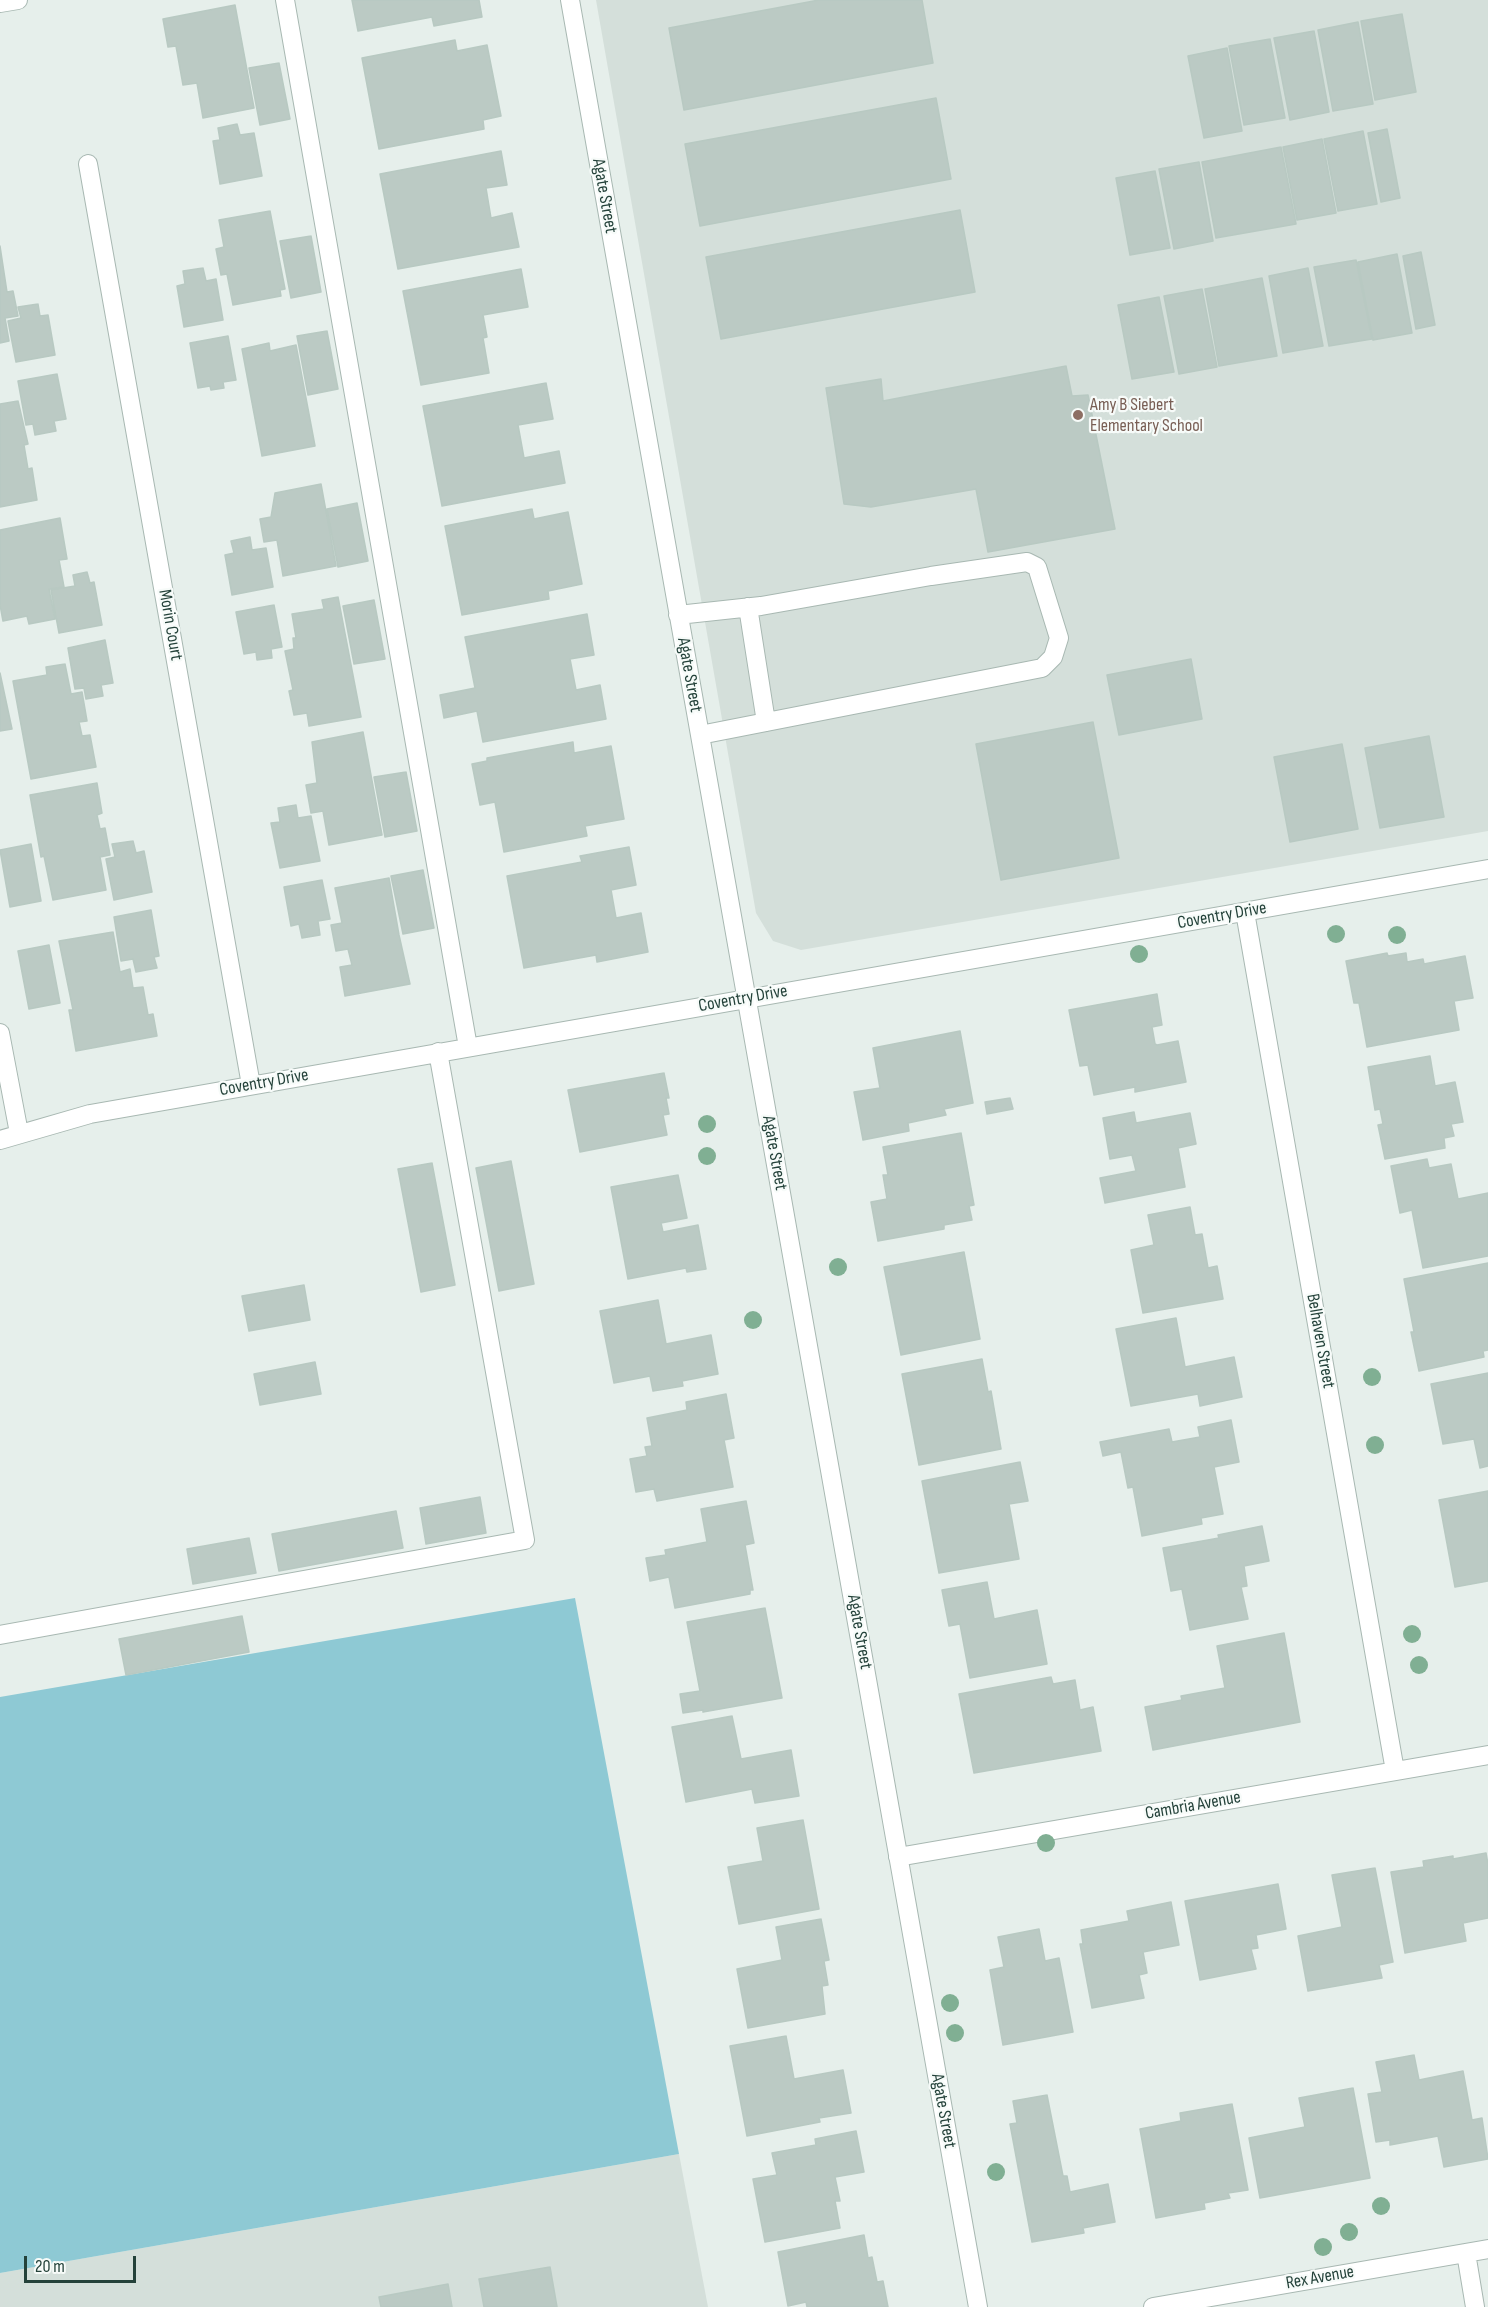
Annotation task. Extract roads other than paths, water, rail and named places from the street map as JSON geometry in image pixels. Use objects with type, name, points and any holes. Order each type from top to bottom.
[{"type":"street","points":[[0,3],[18,0]]},
{"type":"street","points":[[285,0],[468,1047]]},
{"type":"street","name":"Agate Street","points":[[570,0],[978,2307]]},
{"type":"street","name":"Morin Court","points":[[88,164],[251,1085]]},
{"type":"street","points":[[678,615],[748,607],[1026,562],[1037,567],[1059,638],[1053,657],[1042,668],[700,735]]},
{"type":"street","points":[[748,607],[766,722]]},
{"type":"street","name":"Coventry Drive","points":[[0,1140],[90,1114],[1488,869]]},
{"type":"street","name":"Belhaven Street","points":[[1245,912],[1395,1771]]},
{"type":"street","points":[[0,1033],[19,1133]]},
{"type":"street","points":[[0,1635],[525,1540],[438,1052]]},
{"type":"street","name":"Cambria Avenue","points":[[898,1857],[1488,1755]]},
{"type":"street","name":"Rex Avenue","points":[[1153,2307],[1488,2249]]},
{"type":"street","points":[[1466,2253],[1475,2307]]},
{"type":"water","points":[[575,1598],[679,2154],[0,2273],[0,1697]]},
{"type":"place","name":"Amy B Siebert Elementary School","points":[[1078,415]]}]
